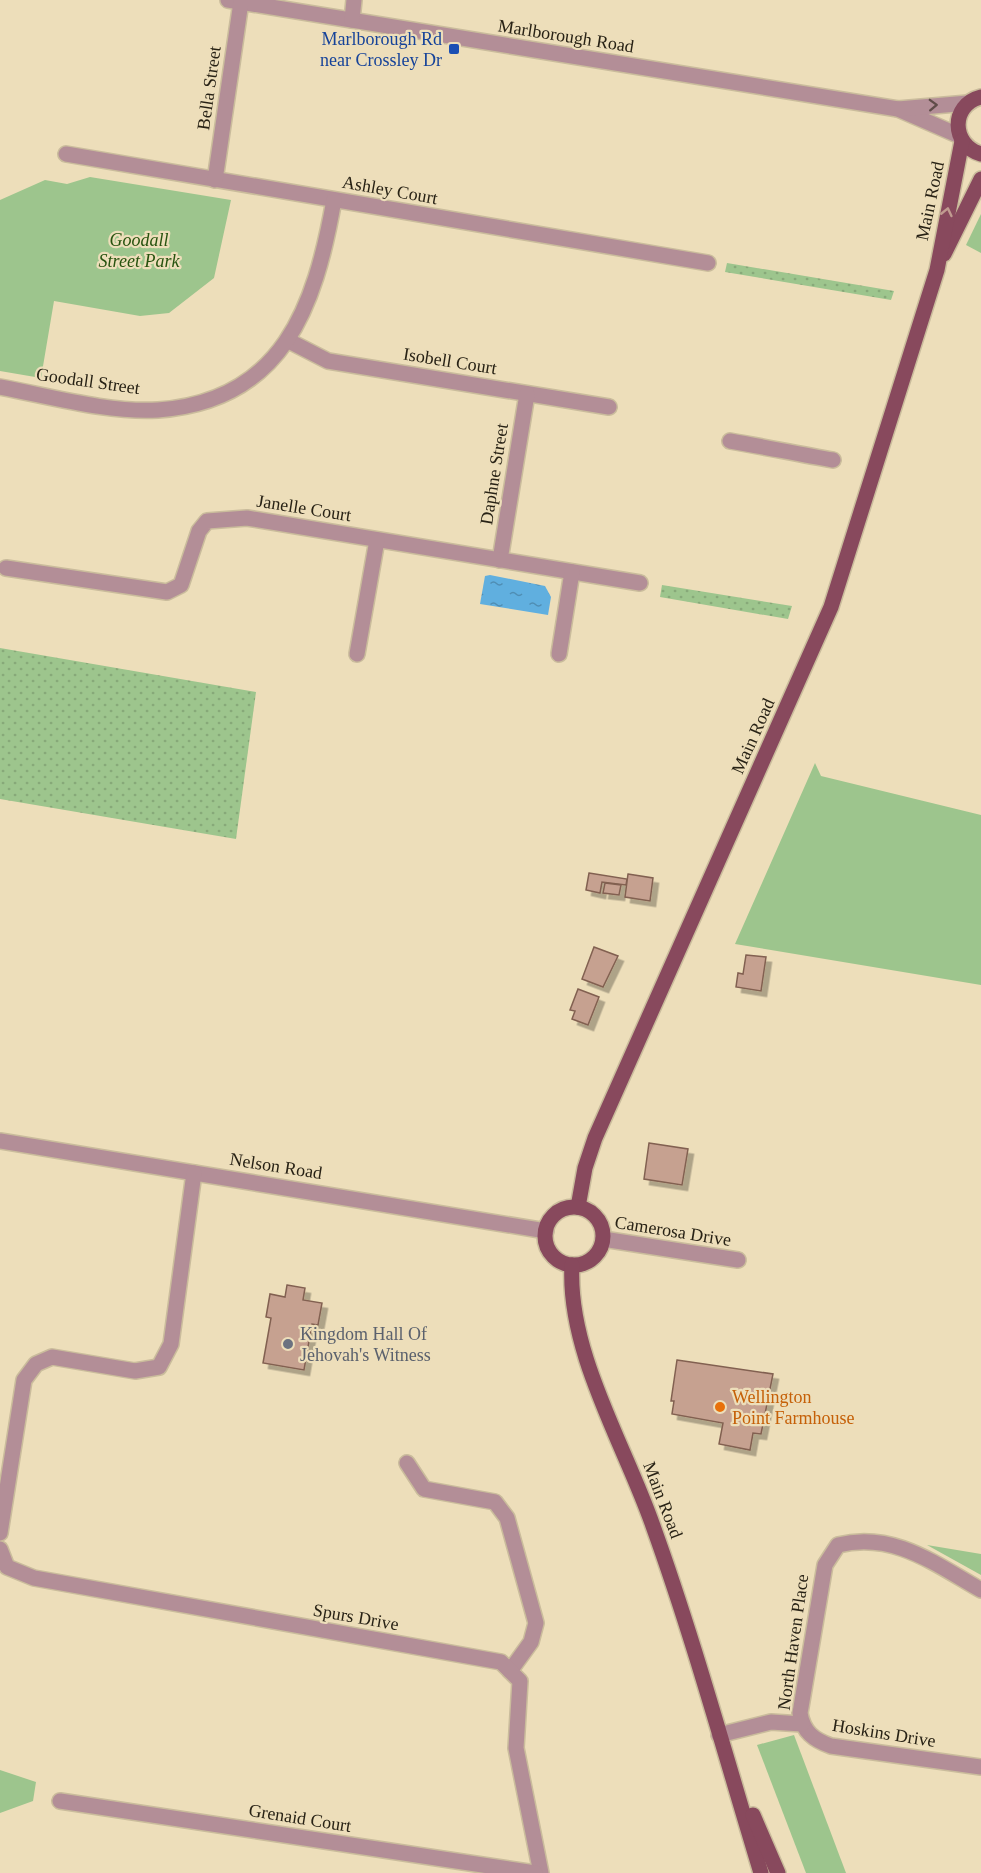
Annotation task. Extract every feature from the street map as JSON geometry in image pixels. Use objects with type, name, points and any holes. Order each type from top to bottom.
[{"type":"main road","points":[[973,100],[981,87]]},
{"type":"main road","name":"Main Road","points":[[578,1207],[585,1168],[595,1138],[831,607],[936,270],[961,139],[958,118],[973,100]]},
{"type":"main road","points":[[961,139],[970,149],[981,154]]},
{"type":"main road","name":"Main Road","points":[[936,270],[981,179]]},
{"type":"main road","points":[[578,1207],[594,1215],[600,1222],[603,1239],[596,1255],[581,1264],[572,1265],[555,1257],[549,1250],[546,1231],[554,1216],[569,1208],[578,1207]]},
{"type":"main road","name":"Main Road","points":[[572,1265],[571,1286],[574,1316],[586,1358],[653,1526],[762,1873]]},
{"type":"main road","name":"Main Road","points":[[722,1742],[778,1873]]},
{"type":"street","points":[[352,20],[354,0]]},
{"type":"street","name":"Marlborough Road","points":[[235,1],[897,109],[961,139]]},
{"type":"street","name":"Bella Street","points":[[215,180],[235,1]]},
{"type":"street","name":"Marlborough Road","points":[[897,109],[973,100]]},
{"type":"street","name":"Ashley Court","points":[[66,154],[708,263]]},
{"type":"street","name":"Goodall Street","points":[[0,387],[116,408],[156,410],[198,405],[229,391],[254,376],[289,341],[305,308],[324,258],[334,200]]},
{"type":"street","name":"Isobell Court","points":[[289,341],[328,361],[609,407]]},
{"type":"street","name":"Daphne Street","points":[[500,560],[527,394]]},
{"type":"street","points":[[730,441],[771,451],[788,451],[833,460]]},
{"type":"street","name":"Janelle Court","points":[[6,568],[167,592],[181,585],[199,531],[207,521],[247,518],[640,583]]},
{"type":"street","points":[[357,654],[377,540]]},
{"type":"street","points":[[559,654],[572,572]]},
{"type":"street","name":"Nelson Road","points":[[0,1141],[546,1231]]},
{"type":"street","points":[[0,1533],[24,1380],[36,1364],[52,1357],[135,1371],[159,1367],[171,1344],[194,1173]]},
{"type":"street","name":"Camerosa Drive","points":[[603,1239],[738,1260]]},
{"type":"street","points":[[407,1463],[424,1489],[495,1502],[507,1518],[536,1623],[531,1642],[510,1671],[520,1681],[516,1748],[541,1873]]},
{"type":"street","name":"North Haven Place","points":[[802,1724],[800,1713],[825,1565],[838,1545],[859,1540],[903,1547],[981,1590]]},
{"type":"street","name":"Spurs Drive","points":[[0,1549],[7,1567],[34,1578],[501,1662],[510,1671]]},
{"type":"street","points":[[722,1742],[771,1722],[802,1724]]},
{"type":"street","name":"Hoskins Drive","points":[[802,1724],[819,1742],[831,1746],[981,1767]]},
{"type":"street","name":"Grenaid Court","points":[[60,1801],[535,1873]]},
{"type":"green space","name":"Goodall Street Park","points":[[90,177],[231,200],[214,278],[169,313],[140,316],[54,301],[41,378],[0,371],[0,200],[45,180],[67,184]]},
{"type":"green space","points":[[981,214],[981,253],[966,245]]},
{"type":"green space","points":[[727,263],[894,291],[891,300],[725,272]]},
{"type":"green space","points":[[662,585],[792,606],[788,619],[660,597]]},
{"type":"green space","points":[[0,648],[256,692],[236,839],[0,799]]},
{"type":"green space","points":[[815,763],[821,776],[981,815],[981,985],[735,944]]},
{"type":"green space","points":[[927,1545],[981,1554],[981,1575]]},
{"type":"green space","points":[[794,1735],[846,1873],[806,1873],[757,1745]]},
{"type":"green space","points":[[0,1770],[36,1782],[33,1801],[0,1813]]},
{"type":"water","points":[[490,575],[545,586],[551,597],[548,615],[480,604],[485,576]]},
{"type":"building","points":[[589,873],[627,879],[626,885],[602,882],[600,893],[586,890]]},
{"type":"building","points":[[628,874],[653,878],[650,901],[625,897]]},
{"type":"building","points":[[605,883],[621,885],[619,895],[603,893]]},
{"type":"building","points":[[594,947],[618,956],[603,987],[582,979]]},
{"type":"building","points":[[746,955],[766,957],[761,991],[736,987],[738,973],[743,974]]},
{"type":"building","points":[[578,989],[599,997],[588,1025],[572,1019],[575,1011],[570,1010]]},
{"type":"building","points":[[649,1143],[688,1149],[682,1185],[644,1179]]},
{"type":"building","name":"Kingdom Hall Of Jehovah's Witness","points":[[287,1285],[305,1288],[303,1300],[322,1303],[318,1325],[312,1324],[304,1370],[263,1363],[271,1318],[266,1317],[270,1294],[285,1297]]},
{"type":"building","name":"Wellington Point Farmhouse","points":[[677,1360],[773,1374],[761,1434],[753,1433],[750,1450],[719,1444],[723,1423],[672,1414],[674,1401],[671,1401]]},
{"type":"place","name":"Marlborough Rd near Crossley Dr","points":[[454,49]]},
{"type":"place","name":"Kingdom Hall Of Jehovah's Witness","points":[[288,1344]]},
{"type":"place","name":"Wellington Point Farmhouse","points":[[720,1407]]}]
